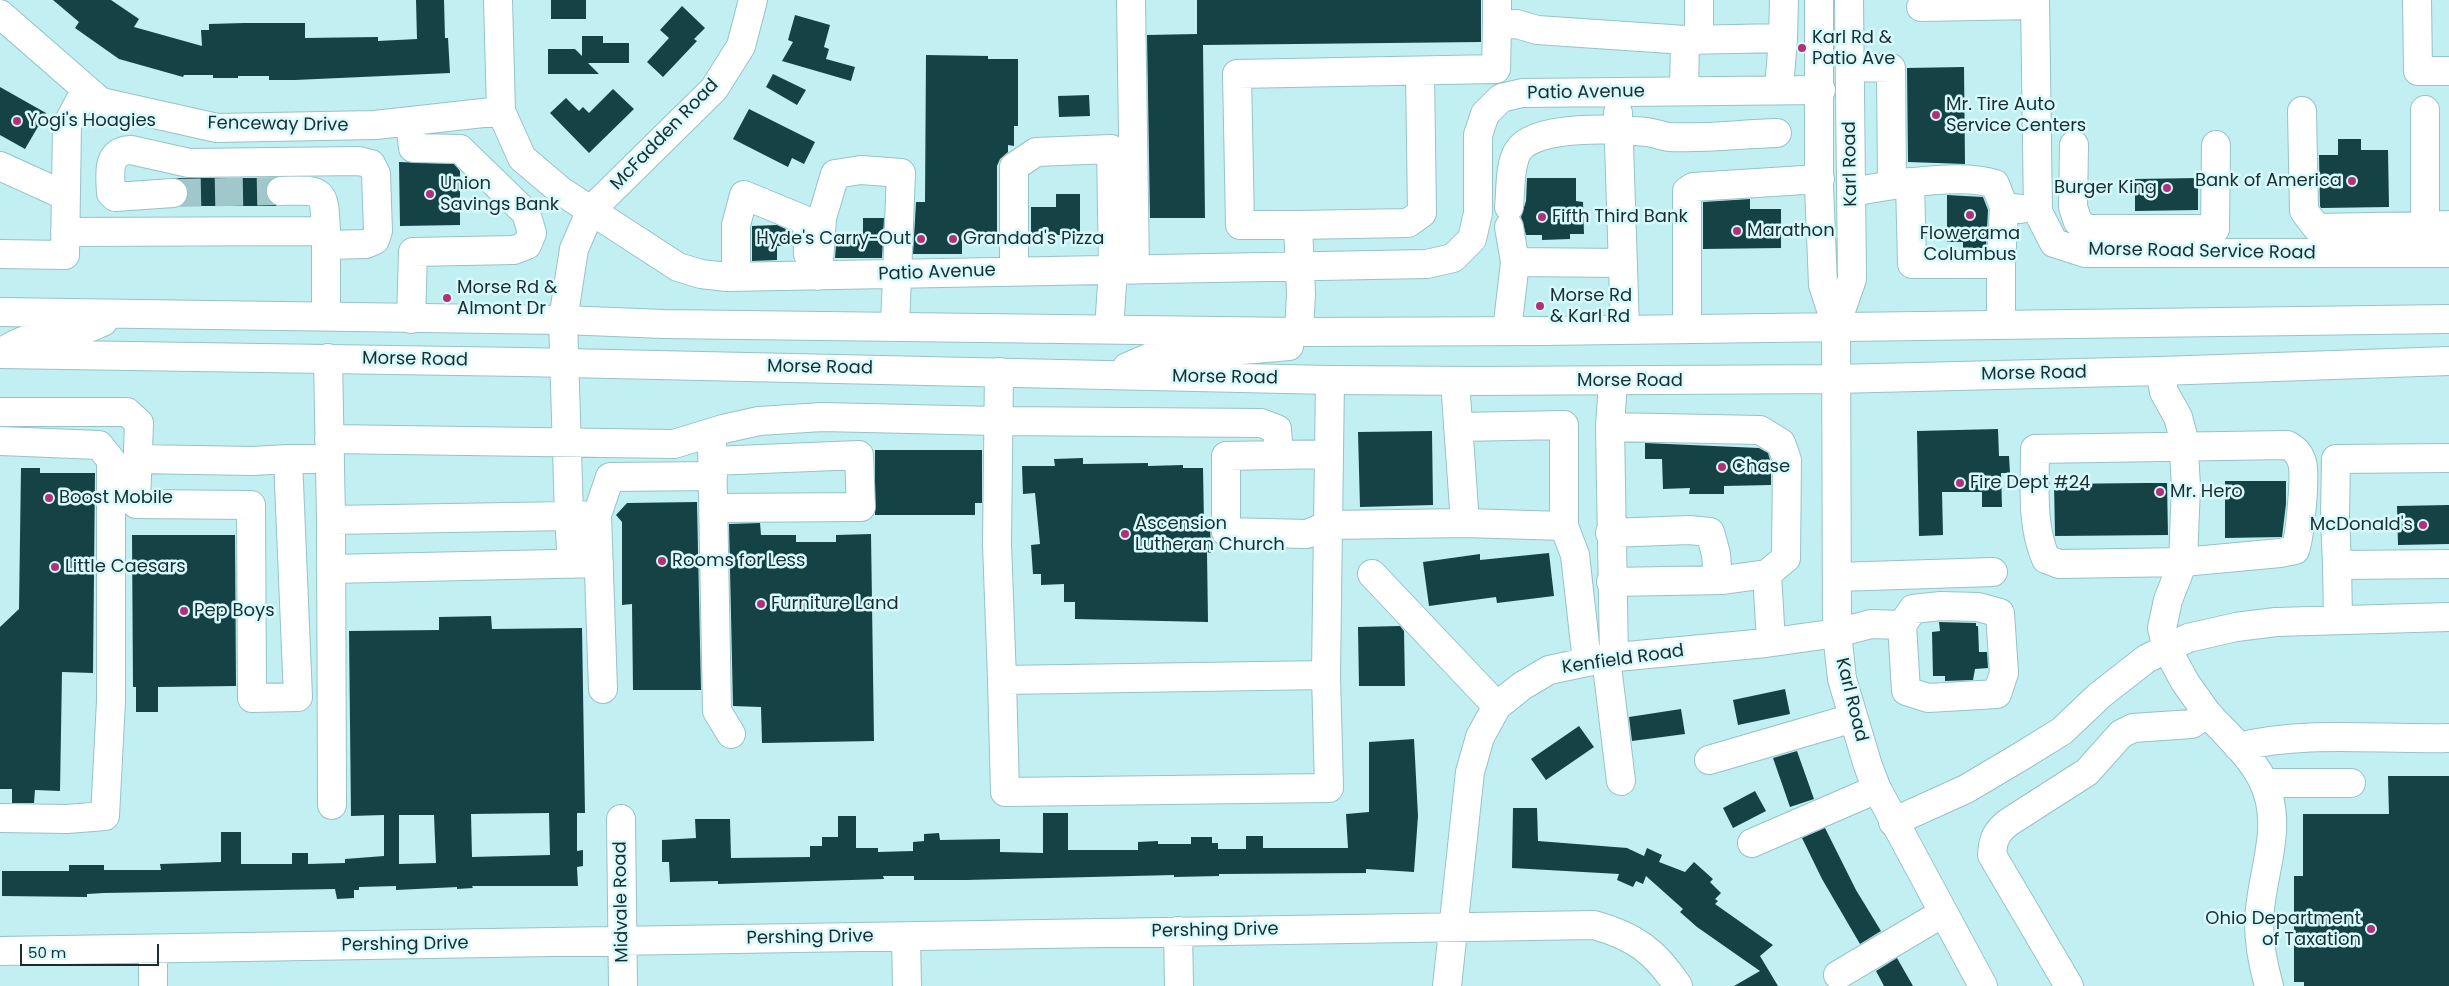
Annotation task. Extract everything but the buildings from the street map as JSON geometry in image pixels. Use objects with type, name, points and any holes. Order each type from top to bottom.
[{"type":"main road","points":[[498,0],[501,111]]},
{"type":"main road","name":"McFadden Road","points":[[591,210],[714,89],[741,46],[753,0]]},
{"type":"main road","points":[[1109,329],[1124,270],[1131,0]]},
{"type":"main road","points":[[1684,91],[1699,0]]},
{"type":"main road","points":[[1779,89],[1784,0]]},
{"type":"main road","name":"Karl Road","points":[[1820,0],[1820,180],[1823,286],[1836,325],[1837,633],[1842,679],[1877,789],[1893,822],[1983,986]]},
{"type":"main road","name":"Karl Road","points":[[1836,325],[1852,279],[1849,0]]},
{"type":"main road","points":[[2417,0],[2418,71],[2449,71]]},
{"type":"main road","points":[[1921,7],[2035,3]]},
{"type":"main road","name":"Morse Road Service Road","points":[[2035,3],[2038,212],[2054,243],[2086,253],[2449,253]]},
{"type":"main road","points":[[1508,97],[1496,69],[1497,13],[1517,24],[1537,30],[1692,40],[1783,38]]},
{"type":"main road","name":"Fenceway Drive","points":[[0,14],[101,102],[217,128],[375,125],[412,135],[501,111]]},
{"type":"main road","points":[[1850,67],[1891,68],[1901,183],[1912,264],[2001,264]]},
{"type":"main road","points":[[1420,71],[1422,213],[1408,224],[1240,225],[1237,74],[1496,69]]},
{"type":"main road","points":[[0,254],[65,255],[67,125],[86,89]]},
{"type":"main road","name":"Patio Avenue","points":[[501,111],[522,158],[542,175],[591,210],[678,267],[701,274],[813,276],[1426,264],[1453,258],[1472,239],[1478,213],[1478,135],[1485,114],[1501,98],[1522,93],[1821,90]]},
{"type":"main road","points":[[1617,92],[1625,329]]},
{"type":"main road","points":[[2302,111],[2304,211],[2317,228],[2437,226],[2425,110]]},
{"type":"main road","points":[[1507,331],[1515,262],[1509,217],[1514,161],[1518,150],[1535,138],[1561,132],[1618,130],[1649,132],[1668,137],[1776,133]]},
{"type":"main road","points":[[411,318],[413,252],[501,251],[527,245],[532,233],[526,213],[460,148],[412,135]]},
{"type":"main road","points":[[2074,145],[2073,207],[2078,222],[2087,229],[2215,229],[2216,145]]},
{"type":"main road","points":[[1014,271],[1014,167],[1036,152],[1111,149],[1124,270]]},
{"type":"main road","points":[[65,232],[326,238],[366,244],[375,240],[378,231],[376,174],[372,164],[359,161],[189,163],[131,150],[122,150],[113,156],[110,168],[110,193],[115,197],[173,193]]},
{"type":"main road","points":[[0,166],[66,196]]},
{"type":"main road","points":[[813,276],[822,218],[835,174],[861,170],[901,173],[895,326]]},
{"type":"main road","points":[[518,205],[542,175]]},
{"type":"main road","points":[[1687,328],[1687,191],[1693,187],[1820,180]]},
{"type":"main road","points":[[1852,192],[1901,183],[1984,180],[1996,184],[2004,207],[2001,264],[2001,324]]},
{"type":"main road","points":[[281,191],[313,190],[322,195],[325,203],[326,316]]},
{"type":"main road","points":[[736,276],[736,225],[744,195],[807,222],[813,276]]},
{"type":"main road","points":[[2004,207],[2038,212]]},
{"type":"main road","points":[[572,564],[563,363],[563,320],[574,249],[591,210]]},
{"type":"main road","points":[[1109,375],[1148,358],[1281,348],[1294,345],[1299,332],[1300,267],[1298,225]]},
{"type":"main road","points":[[1515,262],[1623,263]]},
{"type":"main road","points":[[0,312],[563,320],[664,324],[1299,332],[2449,319]]},
{"type":"main road","points":[[0,353],[17,342],[42,334],[80,330],[130,313]]},
{"type":"main road","name":"Morse Road","points":[[0,353],[1455,381],[1836,379],[2160,371],[2449,361]]},
{"type":"main road","points":[[328,358],[332,569],[332,805]]},
{"type":"main road","points":[[2160,371],[2164,392],[2178,417],[2184,448],[2186,486],[2182,562],[2168,600],[2162,628],[2167,649],[2185,682],[2207,713],[2254,766],[2264,783],[2274,824],[2259,922],[2260,955],[2269,986]]},
{"type":"main road","points":[[999,372],[997,544],[1005,792],[1329,788],[1326,675],[1330,380]]},
{"type":"main road","points":[[1455,381],[1465,523]]},
{"type":"main road","points":[[1602,659],[1611,582],[1610,427],[1614,381]]},
{"type":"main road","points":[[0,412],[127,412],[138,423],[136,504],[251,505]]},
{"type":"main road","points":[[138,459],[252,461],[288,459],[330,449],[566,442],[674,444],[712,432],[759,421],[822,416],[997,421],[1261,423],[1277,429],[1279,455]]},
{"type":"main road","points":[[1458,427],[1564,425],[1564,526],[1575,555],[1602,659],[1621,781]]},
{"type":"main road","points":[[1610,427],[1760,430],[1781,443],[1787,460],[1786,558],[1767,574],[1720,580],[1611,582]]},
{"type":"main road","points":[[712,432],[717,711],[731,734]]},
{"type":"main road","points":[[0,441],[99,445],[111,460],[111,701],[105,816],[67,819],[0,818]]},
{"type":"main road","points":[[2287,445],[2297,450],[2303,464],[2299,537],[2295,550],[2182,562],[2059,564],[2046,560],[2039,544],[2035,520],[2035,449],[2184,448],[2287,445]]},
{"type":"main road","points":[[1330,454],[1226,456],[1226,532],[1307,534],[1328,525],[1465,523],[1564,526]]},
{"type":"main road","points":[[603,689],[597,515],[610,476],[713,469],[858,455],[861,507],[714,508]]},
{"type":"main road","points":[[2338,620],[2335,517],[2336,459],[2449,458]]},
{"type":"main road","points":[[252,461],[252,698],[298,698],[288,459]]},
{"type":"main road","points":[[331,520],[597,515]]},
{"type":"main road","points":[[1610,533],[1689,530],[1710,532],[1720,580]]},
{"type":"main road","points":[[332,569],[599,563]]},
{"type":"main road","points":[[2337,565],[2449,564]]},
{"type":"main road","points":[[1837,577],[1993,572]]},
{"type":"main road","points":[[1372,574],[1497,706]]},
{"type":"main road","points":[[1767,574],[1771,642]]},
{"type":"main road","points":[[1941,606],[1978,607],[2000,613],[2004,673],[1997,694],[1928,698],[1906,691],[1902,625],[1913,609],[1941,606]]},
{"type":"main road","points":[[1893,822],[1966,789],[2062,731],[2100,695],[2146,659],[2188,638],[2236,627],[2276,622],[2449,617]]},
{"type":"main road","name":"Kenfield Road","points":[[1447,986],[1470,772],[1480,737],[1497,706],[1522,686],[1549,670],[1602,659],[1771,642],[1837,633],[1871,624],[1902,625]]},
{"type":"main road","points":[[1002,680],[1326,675]]},
{"type":"main road","points":[[2069,986],[1992,855],[1992,840],[1998,830],[2009,822],[2087,772],[2120,734],[2133,728],[2192,724],[2207,713]]},
{"type":"main road","points":[[1709,760],[1853,718]]},
{"type":"main road","points":[[2238,747],[2265,740],[2321,737],[2449,738]]},
{"type":"main road","points":[[2264,783],[2352,783]]},
{"type":"main road","points":[[1752,843],[1877,789]]},
{"type":"main road","name":"Midvale Road","points":[[621,819],[623,986]]},
{"type":"main road","points":[[1838,975],[1943,913]]},
{"type":"main road","name":"Pershing Drive","points":[[0,951],[1594,925],[1619,932],[1644,946],[1664,965],[1678,986]]},
{"type":"main road","points":[[1178,932],[1179,986]]},
{"type":"main road","points":[[906,936],[907,986]]},
{"type":"main road","points":[[153,949],[153,986]]},
{"type":"tunnel","points":[[173,193],[281,191]]},
{"type":"place","name":"Karl Rd & Patio Ave","points":[[1802,48]]},
{"type":"place","name":"Mr. Tire Auto Service Centers","points":[[1936,115]]},
{"type":"place","name":"Yogi's Hoagies","points":[[17,121]]},
{"type":"place","name":"Bank of America","points":[[2352,181]]},
{"type":"place","name":"Burger King","points":[[2167,188]]},
{"type":"place","name":"Union Savings Bank","points":[[430,194]]},
{"type":"place","name":"Flowerama Columbus","points":[[1970,215]]},
{"type":"place","name":"Fifth Third Bank","points":[[1542,217]]},
{"type":"place","name":"Marathon","points":[[1737,231]]},
{"type":"place","name":"Hyde's Carry-Out","points":[[921,239]]},
{"type":"place","name":"Grandad's Pizza","points":[[953,239]]},
{"type":"place","name":"Morse Rd & Almont Dr","points":[[447,298]]},
{"type":"place","name":"Morse Rd & Karl Rd","points":[[1540,306]]},
{"type":"place","name":"Chase","points":[[1722,467]]},
{"type":"place","name":"Fire Dept #24","points":[[1960,483]]},
{"type":"place","name":"Mr. Hero","points":[[2160,492]]},
{"type":"place","name":"Boost Mobile","points":[[49,498]]},
{"type":"place","name":"McDonald's","points":[[2423,525]]},
{"type":"place","name":"Ascension Lutheran Church","points":[[1125,534]]},
{"type":"place","name":"Rooms for Less","points":[[662,561]]},
{"type":"place","name":"Little Caesars","points":[[55,567]]},
{"type":"place","name":"Furniture Land","points":[[761,604]]},
{"type":"place","name":"Pep Boys","points":[[184,611]]},
{"type":"place","name":"Ohio Department of Taxation","points":[[2371,929]]}]
